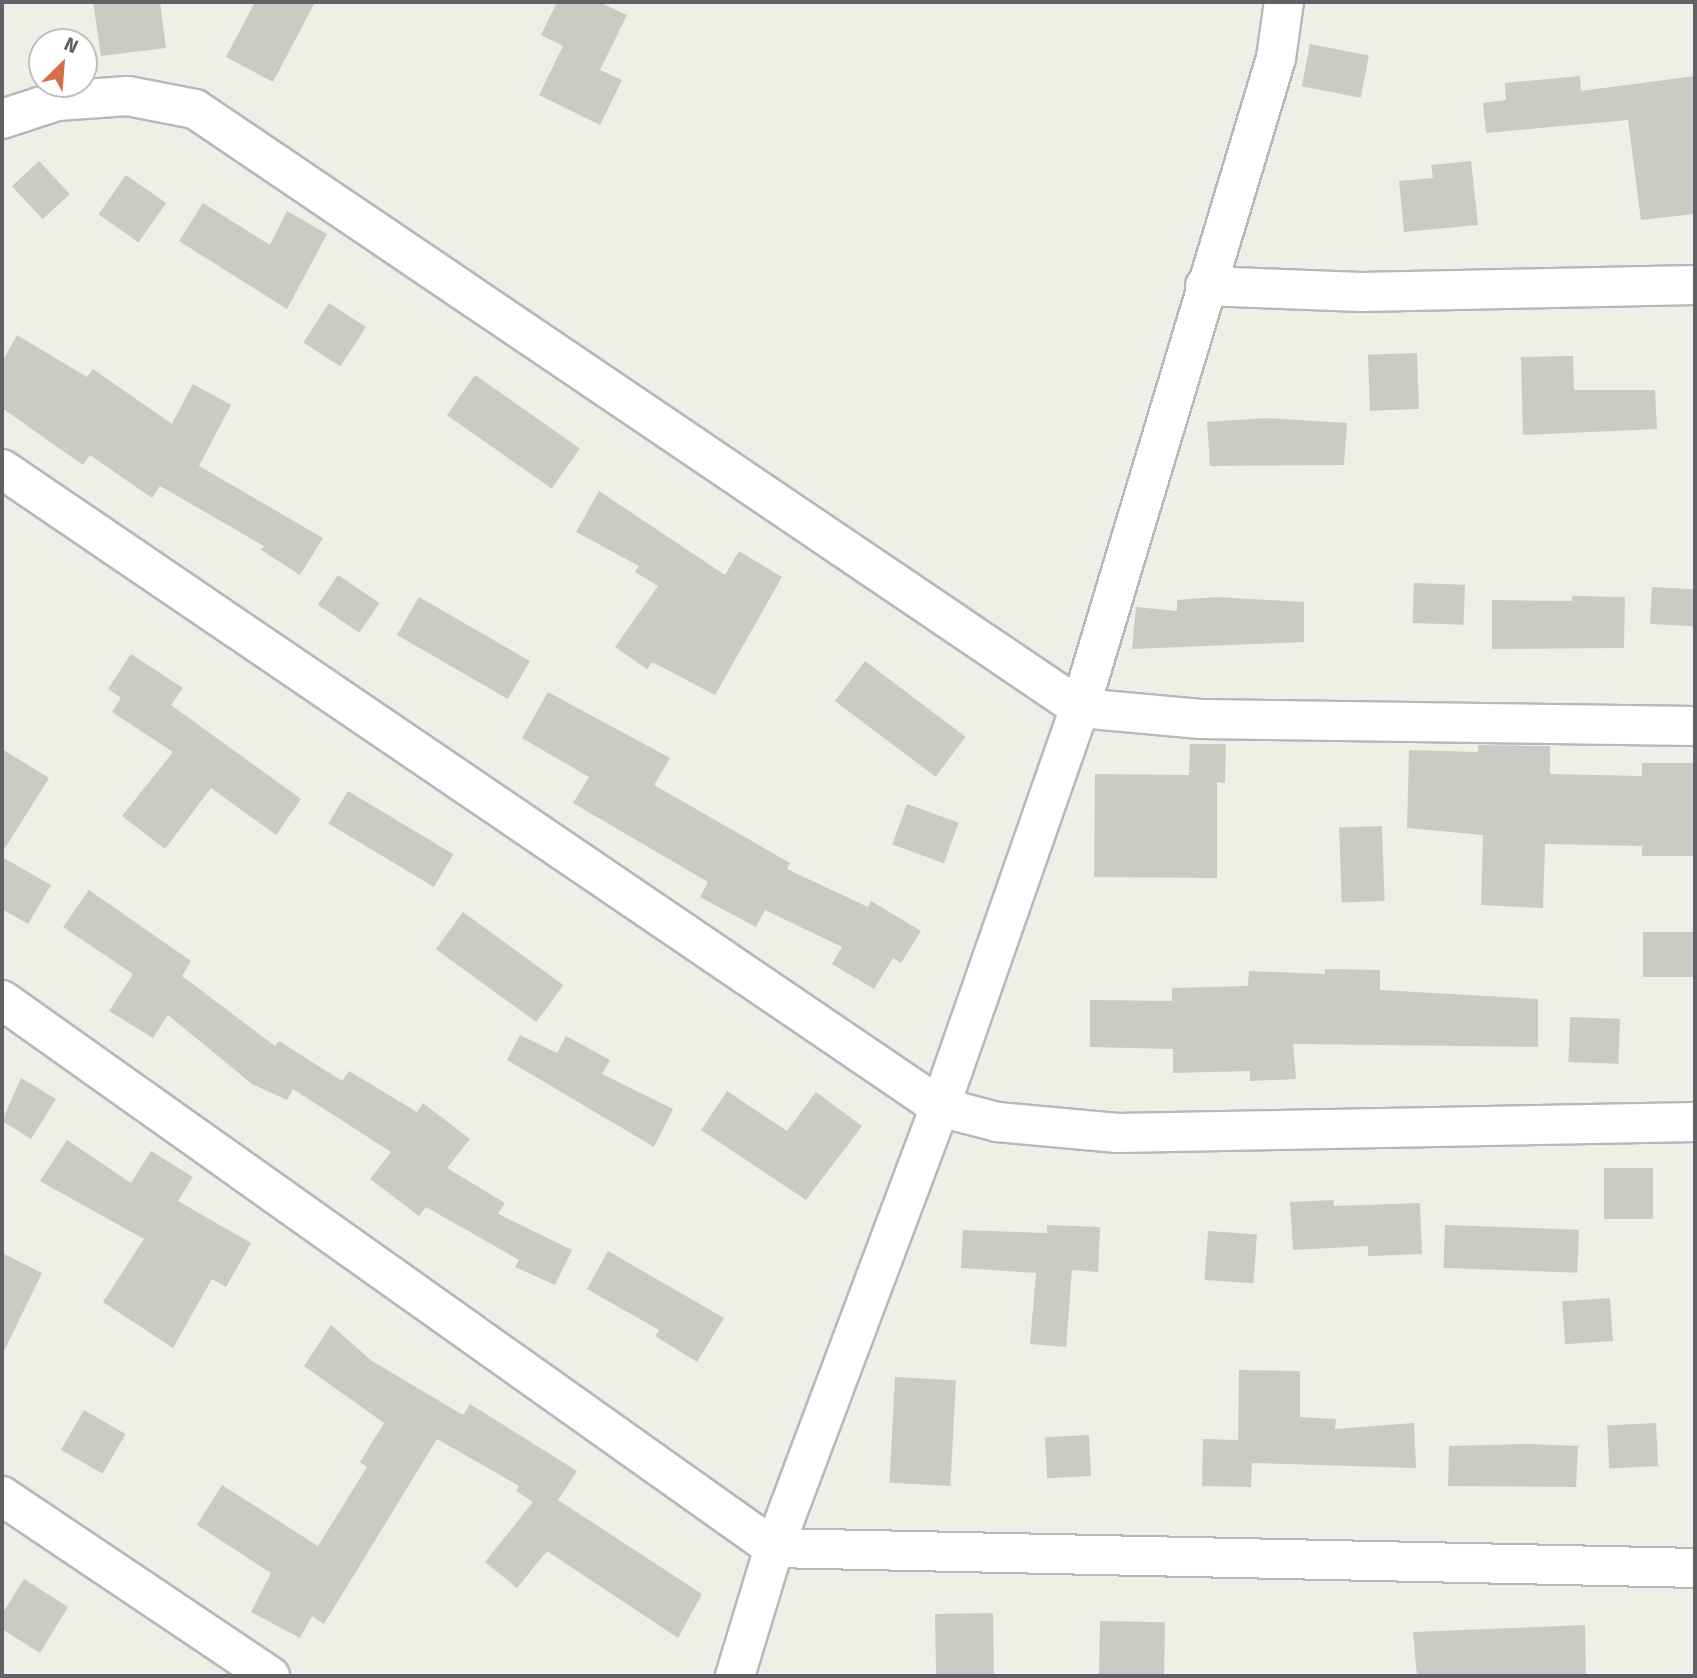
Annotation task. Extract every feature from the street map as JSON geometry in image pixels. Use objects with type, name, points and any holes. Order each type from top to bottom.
[{"type":"street","points":[[735,1676],[774,1548],[940,1107],[1080,708],[1205,286],[1276,58],[1284,2]]},
{"type":"street","points":[[2,119],[57,100],[128,96],[195,109],[1080,708],[1201,719],[1695,726]]},
{"type":"street","points":[[1205,286],[1361,292],[1695,285]]},
{"type":"street","points":[[2,469],[940,1107],[997,1122],[1118,1133],[1695,1122]]},
{"type":"street","points":[[2,1000],[774,1548],[1695,1568]]},
{"type":"street","points":[[2,1496],[270,1676]]},
{"type":"building","points":[[93,2],[160,2],[166,48],[101,56]]},
{"type":"building","points":[[255,2],[315,2],[273,82],[226,57]]},
{"type":"building","points":[[557,2],[599,2],[627,15],[600,70],[622,80],[600,125],[539,95],[563,46],[541,35]]},
{"type":"building","points":[[1310,44],[1369,55],[1361,98],[1302,86]]},
{"type":"building","points":[[1580,76],[1581,91],[1695,76],[1695,214],[1641,220],[1628,120],[1486,133],[1483,103],[1506,100],[1505,83]]},
{"type":"building","points":[[39,161],[70,194],[43,219],[12,186]]},
{"type":"building","points":[[1471,161],[1478,225],[1404,232],[1399,181],[1433,178],[1431,165]]},
{"type":"building","points":[[126,175],[166,203],[139,242],[98,214]]},
{"type":"building","points":[[203,203],[270,245],[287,211],[327,234],[287,309],[179,241]]},
{"type":"building","points":[[329,303],[366,327],[340,366],[303,342]]},
{"type":"building","points":[[17,335],[87,377],[93,369],[172,424],[193,384],[231,405],[199,466],[323,538],[300,575],[261,550],[264,546],[160,486],[152,498],[90,455],[83,465],[2,408],[2,362]]},
{"type":"building","points":[[1417,353],[1419,409],[1370,411],[1368,355]]},
{"type":"building","points":[[1573,356],[1574,390],[1655,390],[1657,429],[1523,435],[1521,357]]},
{"type":"building","points":[[475,375],[580,448],[552,489],[447,415]]},
{"type":"building","points":[[1265,418],[1347,423],[1344,465],[1210,466],[1207,422]]},
{"type":"building","points":[[599,491],[725,575],[739,551],[782,577],[715,695],[652,662],[647,669],[615,647],[658,586],[635,572],[639,566],[576,532]]},
{"type":"building","points":[[338,575],[379,603],[359,633],[318,605]]},
{"type":"building","points":[[1414,583],[1465,585],[1464,625],[1413,623]]},
{"type":"building","points":[[1652,587],[1695,589],[1693,626],[1650,624]]},
{"type":"building","points":[[1572,596],[1625,597],[1624,648],[1492,649],[1492,600],[1572,601]]},
{"type":"building","points":[[419,597],[530,661],[508,699],[397,635]]},
{"type":"building","points":[[1217,597],[1304,602],[1304,642],[1132,649],[1136,607],[1177,611],[1177,600]]},
{"type":"building","points":[[131,654],[183,688],[171,705],[301,799],[276,835],[211,788],[165,849],[122,816],[173,752],[112,712],[121,698],[108,689]]},
{"type":"building","points":[[865,661],[966,737],[936,777],[835,701]]},
{"type":"building","points":[[548,692],[670,758],[654,785],[790,863],[787,869],[868,907],[871,901],[921,931],[901,963],[893,958],[874,989],[832,964],[842,947],[765,910],[756,927],[700,897],[708,882],[573,803],[589,777],[522,738]]},
{"type":"building","points":[[1190,744],[1226,744],[1225,783],[1217,782],[1217,878],[1094,877],[1095,774],[1189,775]]},
{"type":"building","points":[[1478,745],[1550,746],[1550,774],[1642,776],[1642,763],[1695,763],[1695,856],[1642,856],[1642,846],[1545,844],[1543,908],[1481,905],[1483,835],[1407,828],[1409,750],[1478,752]]},
{"type":"building","points":[[2,749],[49,778],[2,853]]},
{"type":"building","points":[[348,791],[453,854],[434,887],[328,824]]},
{"type":"building","points":[[907,804],[959,823],[944,863],[892,844]]},
{"type":"building","points":[[1382,826],[1385,901],[1342,902],[1339,828]]},
{"type":"building","points":[[2,857],[51,885],[28,924],[2,909]]},
{"type":"building","points":[[89,890],[191,961],[182,976],[275,1046],[279,1041],[342,1081],[349,1071],[417,1112],[423,1103],[470,1139],[447,1168],[505,1203],[498,1214],[572,1250],[555,1285],[515,1267],[519,1260],[426,1207],[419,1216],[370,1179],[391,1152],[293,1089],[287,1100],[252,1084],[168,1015],[153,1038],[109,1011],[133,974],[63,927]]},
{"type":"building","points":[[463,912],[563,985],[536,1022],[436,949]]},
{"type":"building","points":[[1643,932],[1695,932],[1695,977],[1643,977]]},
{"type":"building","points":[[1325,969],[1380,970],[1380,990],[1538,999],[1538,1047],[1293,1044],[1296,1079],[1250,1081],[1250,1071],[1173,1073],[1173,1049],[1090,1047],[1090,1000],[1172,1001],[1172,988],[1248,986],[1249,971],[1325,974]]},
{"type":"building","points":[[1570,1017],[1620,1019],[1618,1064],[1568,1062]]},
{"type":"building","points":[[520,1035],[557,1053],[566,1036],[610,1060],[602,1074],[673,1109],[654,1147],[507,1060]]},
{"type":"building","points":[[21,1078],[56,1099],[31,1139],[2,1121]]},
{"type":"building","points":[[727,1091],[787,1131],[816,1092],[862,1126],[806,1200],[701,1130]]},
{"type":"building","points":[[67,1140],[131,1183],[151,1151],[193,1177],[178,1201],[251,1243],[226,1287],[212,1279],[173,1348],[103,1302],[144,1239],[40,1181]]},
{"type":"building","points":[[1604,1168],[1653,1168],[1653,1219],[1604,1219]]},
{"type":"building","points":[[1334,1200],[1334,1206],[1420,1203],[1422,1254],[1368,1256],[1368,1246],[1293,1250],[1290,1202]]},
{"type":"building","points":[[1047,1225],[1100,1227],[1098,1272],[1072,1270],[1066,1347],[1030,1344],[1036,1273],[961,1268],[963,1230],[1047,1233]]},
{"type":"building","points":[[1445,1225],[1579,1230],[1577,1273],[1443,1268]]},
{"type":"building","points":[[1208,1231],[1257,1234],[1253,1283],[1205,1280]]},
{"type":"building","points":[[608,1251],[724,1318],[697,1362],[655,1336],[659,1330],[587,1289]]},
{"type":"building","points":[[2,1253],[42,1273],[2,1355]]},
{"type":"building","points":[[1610,1298],[1613,1341],[1565,1344],[1562,1301]]},
{"type":"building","points":[[331,1325],[372,1361],[463,1415],[470,1404],[577,1471],[558,1500],[702,1594],[678,1638],[547,1551],[517,1588],[485,1562],[533,1502],[516,1491],[519,1486],[437,1439],[324,1624],[312,1616],[300,1638],[251,1612],[271,1573],[197,1525],[222,1485],[318,1546],[367,1467],[360,1462],[384,1423],[304,1366]]},
{"type":"building","points":[[1239,1370],[1300,1371],[1300,1417],[1336,1419],[1335,1429],[1414,1423],[1416,1468],[1252,1463],[1251,1487],[1202,1486],[1203,1439],[1238,1440]]},
{"type":"building","points":[[895,1377],[956,1380],[950,1486],[889,1483]]},
{"type":"building","points":[[84,1410],[126,1434],[103,1474],[61,1450]]},
{"type":"building","points":[[1656,1423],[1658,1466],[1609,1469],[1607,1426]]},
{"type":"building","points":[[1089,1435],[1091,1476],[1047,1478],[1045,1437]]},
{"type":"building","points":[[1449,1446],[1578,1446],[1576,1487],[1448,1486]]},
{"type":"building","points":[[24,1579],[68,1607],[40,1653],[2,1629],[2,1614]]},
{"type":"building","points":[[993,1613],[994,1676],[936,1676],[935,1614]]},
{"type":"building","points":[[1100,1621],[1165,1622],[1164,1676],[1099,1676]]},
{"type":"building","points":[[1585,1625],[1586,1676],[1417,1676],[1413,1632]]}]
